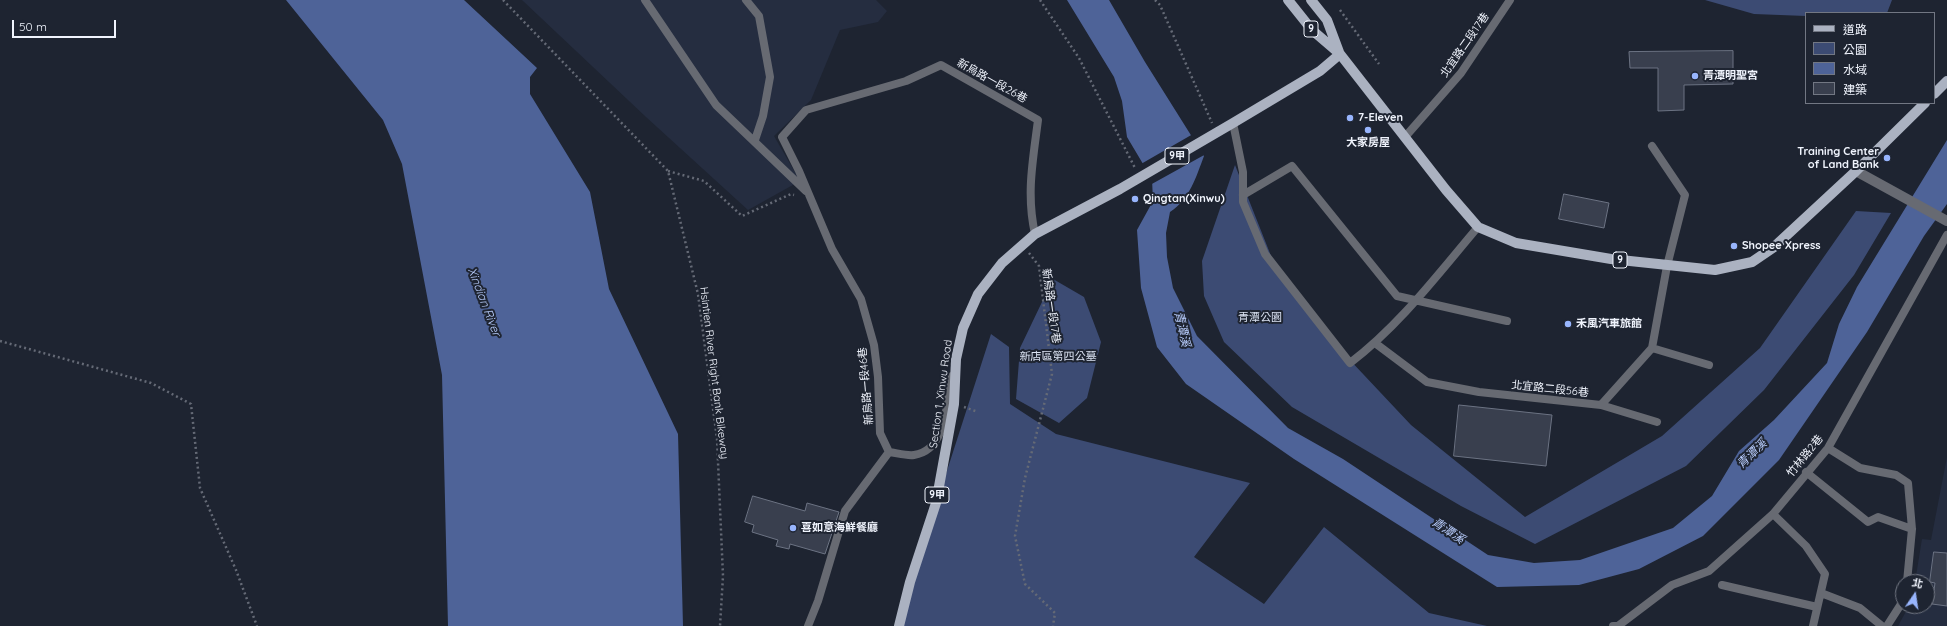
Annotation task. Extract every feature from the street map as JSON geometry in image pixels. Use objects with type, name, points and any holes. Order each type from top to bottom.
[{"type":"main road","name":"9","points":[[1288,0],[1312,30],[1340,54],[1446,190],[1478,227],[1516,243],[1611,259],[1715,270],[1752,262],[1774,247],[1856,171],[1924,104]]},
{"type":"main road","name":"9","points":[[1311,0],[1327,20],[1340,54]]},
{"type":"main road","name":"9甲","points":[[1140,178],[1320,71],[1340,54]]},
{"type":"main road","points":[[1935,93],[1947,81]]},
{"type":"main road","name":"Section 1, Xinwu Road","points":[[899,626],[910,582],[936,503],[954,404],[956,359],[962,328],[978,294],[1002,263],[1035,234],[1140,178]]},
{"type":"street","points":[[1856,171],[1947,221]]},
{"type":"lane","points":[[645,0],[716,104],[755,140],[809,194]]},
{"type":"lane","points":[[746,0],[759,16],[770,77],[763,116],[755,140]]},
{"type":"lane","name":"北宜路二段17巷","points":[[1405,137],[1461,73],[1510,0]]},
{"type":"lane","name":"新烏路一段26巷","points":[[809,194],[800,170],[782,137],[806,110],[906,81],[941,65],[1038,120],[1030,188],[1030,212],[1035,234]]},
{"type":"lane","points":[[1234,123],[1243,172],[1243,202],[1265,254],[1350,363],[1375,342],[1418,300],[1478,227]]},
{"type":"lane","points":[[1652,146],[1685,194],[1667,266],[1652,348],[1709,365]]},
{"type":"lane","points":[[1242,194],[1292,166],[1397,296],[1506,321]]},
{"type":"lane","name":"新烏路一段46巷","points":[[809,194],[832,249],[861,299],[874,345],[877,370],[880,433],[889,452]]},
{"type":"lane","name":"竹林路2巷","points":[[1613,626],[1618,626],[1672,585],[1709,571],[1773,514],[1806,472],[1828,448],[1947,235]]},
{"type":"lane","name":"北宜路二段56巷","points":[[1375,342],[1427,382],[1479,392],[1601,405],[1652,348]]},
{"type":"lane","points":[[808,626],[818,601],[845,511],[889,452],[914,455],[930,449],[941,433],[956,359]]},
{"type":"lane","points":[[1601,405],[1657,422]]},
{"type":"lane","points":[[1828,448],[1860,468],[1896,475],[1908,483],[1912,529],[1908,574]]},
{"type":"lane","points":[[1806,472],[1868,522],[1878,517],[1912,529]]},
{"type":"lane","points":[[1773,514],[1806,546],[1825,574],[1813,626]]},
{"type":"lane","points":[[1722,585],[1817,607]]},
{"type":"lane","points":[[1821,593],[1860,608],[1882,626]]},
{"type":"lane","points":[[1887,626],[1895,614]]},
{"type":"path","points":[[502,0],[668,172],[704,181],[742,216],[791,194],[814,205]]},
{"type":"path","points":[[1040,0],[1079,58],[1140,178]]},
{"type":"path","points":[[1155,0],[1160,5],[1217,132]]},
{"type":"path","points":[[1340,10],[1379,64]]},
{"type":"path","name":"Hsintien River Right Bank Bikeway","points":[[668,172],[698,294],[717,440],[723,576],[720,626]]},
{"type":"path","name":"新烏路一段17巷","points":[[1022,245],[1039,266],[1052,374],[1025,478],[1015,536],[1025,584],[1055,612],[1053,626]]},
{"type":"path","points":[[0,341],[151,383],[191,404],[200,488],[236,570],[257,626]]},
{"type":"shaded area","points":[[522,0],[876,0],[887,11],[878,22],[840,30],[811,100],[774,136],[800,181],[748,210],[646,117]]},
{"type":"shaded area","points":[[1947,457],[1947,626],[1898,626],[1905,614],[1935,614],[1935,574],[1916,574],[1922,539],[1931,540]]},
{"type":"green space","points":[[1705,0],[1892,0],[1887,12],[1805,12],[1805,16],[1754,14]]},
{"type":"green space","name":"青潭公園","points":[[1235,165],[1275,266],[1332,341],[1411,425],[1525,517],[1662,436],[1760,348],[1856,211],[1891,213],[1854,275],[1764,390],[1686,466],[1535,544],[1461,506],[1292,407],[1224,342],[1204,296],[1202,261]]},
{"type":"green space","name":"新店區第四公墓","points":[[1053,279],[1084,297],[1101,342],[1087,398],[1059,423],[1016,399],[1020,348]]},
{"type":"green space","points":[[991,334],[1009,347],[1010,404],[1056,434],[1250,483],[1194,557],[1264,604],[1324,527],[1429,613],[1487,626],[897,626]]},
{"type":"water","name":"Xindian River","points":[[286,0],[464,0],[537,68],[530,77],[530,94],[590,192],[609,289],[678,434],[683,626],[448,626],[442,375],[402,164],[383,120]]},
{"type":"water","name":"青潭溪","points":[[1067,0],[1109,0],[1145,62],[1204,156],[1192,187],[1183,201],[1170,212],[1166,233],[1167,257],[1173,288],[1197,336],[1288,428],[1343,459],[1488,555],[1534,563],[1580,560],[1673,528],[1712,496],[1739,451],[1774,420],[1827,363],[1839,324],[1857,287],[1947,140],[1947,204],[1924,236],[1867,332],[1779,460],[1703,536],[1639,569],[1579,585],[1497,587],[1294,459],[1186,384],[1157,347],[1141,288],[1137,230],[1153,201],[1152,179],[1127,137],[1122,101],[1114,77]]},
{"type":"pier","points":[[1193,134],[1206,154],[1150,185],[1150,179],[1141,164]]},
{"type":"building","name":"青潭明聖宮","points":[[1733,51],[1733,84],[1684,85],[1684,110],[1658,111],[1658,68],[1630,68],[1629,52]]},
{"type":"building","points":[[1564,194],[1609,203],[1604,228],[1559,219]]},
{"type":"building","points":[[1459,405],[1552,415],[1546,466],[1454,456]]},
{"type":"building","name":"喜如意海鮮餐廳","points":[[753,496],[805,511],[807,503],[839,512],[825,554],[790,544],[789,549],[776,546],[778,540],[752,532],[754,525],[745,522]]},
{"type":"building","points":[[1934,552],[1947,553],[1947,606],[1935,604],[1935,574],[1931,574]]},
{"type":"place","name":"青潭明聖宮","points":[[1695,76]]},
{"type":"place","name":"7-Eleven","points":[[1350,118]]},
{"type":"place","name":"大家房屋","points":[[1368,130]]},
{"type":"place","name":"Training Center of Land Bank","points":[[1887,158]]},
{"type":"place","name":"Qingtan(Xinwu)","points":[[1135,199]]},
{"type":"place","name":"Shopee Xpress","points":[[1734,246]]},
{"type":"place","name":"禾風汽車旅館","points":[[1568,324]]},
{"type":"place","name":"喜如意海鮮餐廳","points":[[793,528]]}]
